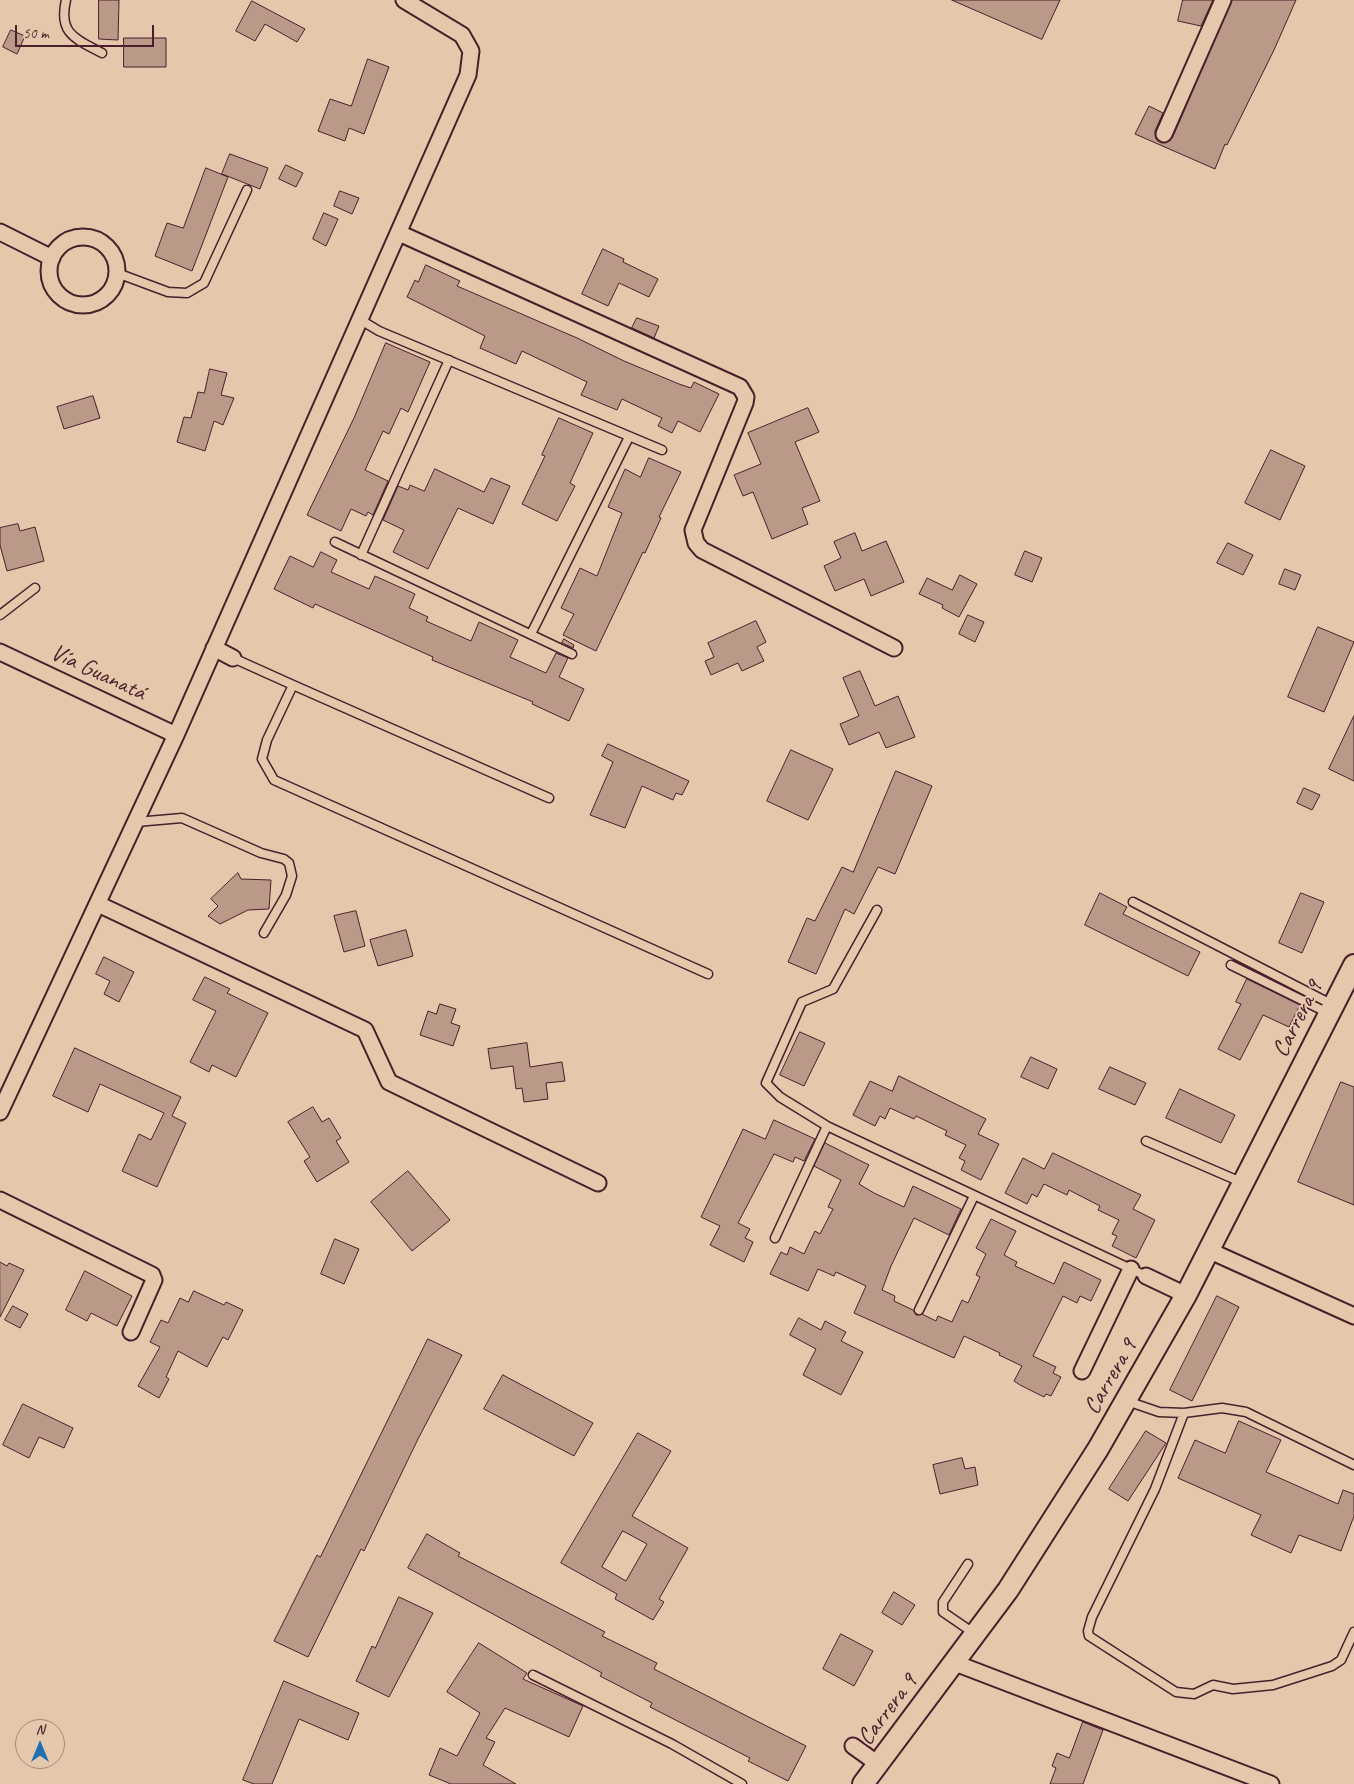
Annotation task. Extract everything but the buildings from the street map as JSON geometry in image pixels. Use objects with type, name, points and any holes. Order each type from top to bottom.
[{"type":"main road","name":"Carrera 9","points":[[864,1784],[977,1635],[1008,1590],[1127,1401],[1186,1295],[1354,965]]},
{"type":"street","points":[[0,1112],[176,735],[468,75],[472,51],[462,35],[403,0]]},
{"type":"street","points":[[1164,134],[1223,0]]},
{"type":"street","points":[[0,232],[52,258]]},
{"type":"street","points":[[399,233],[740,388],[746,397],[745,403],[693,530],[696,543],[702,550],[894,648]]},
{"type":"street","points":[[91,238],[108,248],[115,260],[117,273],[113,287],[104,298],[90,304],[75,304],[62,298],[52,286],[49,272],[52,258],[60,247],[71,240],[91,238]]},
{"type":"street","points":[[214,648],[233,658]]},
{"type":"street","name":"Vía Guanatá","points":[[0,652],[176,735]]},
{"type":"street","points":[[98,904],[365,1030],[389,1082],[598,1183]]},
{"type":"street","points":[[0,1200],[152,1275],[154,1280],[131,1332]]},
{"type":"street","points":[[1208,1250],[1354,1316]]},
{"type":"street","points":[[1082,1371],[1131,1269]]},
{"type":"street","points":[[1146,1276],[1186,1295]]},
{"type":"street","points":[[955,1663],[1271,1784]]},
{"type":"street","points":[[853,1746],[878,1764]]},
{"type":"lane","points":[[66,0],[64,26],[72,37],[102,52]]},
{"type":"lane","points":[[117,273],[168,292],[186,293],[204,283],[247,190]]},
{"type":"lane","points":[[359,319],[379,331],[662,450]]},
{"type":"lane","points":[[361,555],[449,360]]},
{"type":"lane","points":[[531,634],[630,437]]},
{"type":"lane","points":[[335,542],[572,654]]},
{"type":"lane","points":[[0,615],[35,588]]},
{"type":"lane","points":[[233,658],[549,798]]},
{"type":"lane","points":[[293,685],[267,740],[262,759],[274,780],[708,974]]},
{"type":"lane","points":[[136,822],[182,818],[261,853],[284,859],[289,863],[292,876],[286,895],[264,933]]},
{"type":"lane","points":[[1133,902],[1331,1009]]},
{"type":"lane","points":[[877,910],[833,989],[802,1002],[766,1083],[780,1097],[827,1126],[1146,1276]]},
{"type":"lane","points":[[1231,964],[1331,1009]]},
{"type":"lane","points":[[774,1238],[827,1126]]},
{"type":"lane","points":[[1146,1141],[1243,1183]]},
{"type":"lane","points":[[919,1310],[974,1196]]},
{"type":"lane","points":[[1127,1401],[1159,1412],[1184,1413],[1222,1408],[1246,1412],[1354,1465]]},
{"type":"lane","points":[[1184,1413],[1155,1488],[1092,1617],[1088,1631],[1089,1636],[1176,1692],[1194,1694],[1213,1685],[1233,1689],[1272,1685],[1332,1666],[1341,1660],[1354,1632]]},
{"type":"lane","points":[[968,1564],[943,1602],[943,1612],[977,1635]]},
{"type":"lane","points":[[533,1675],[672,1744],[742,1784]]}]
